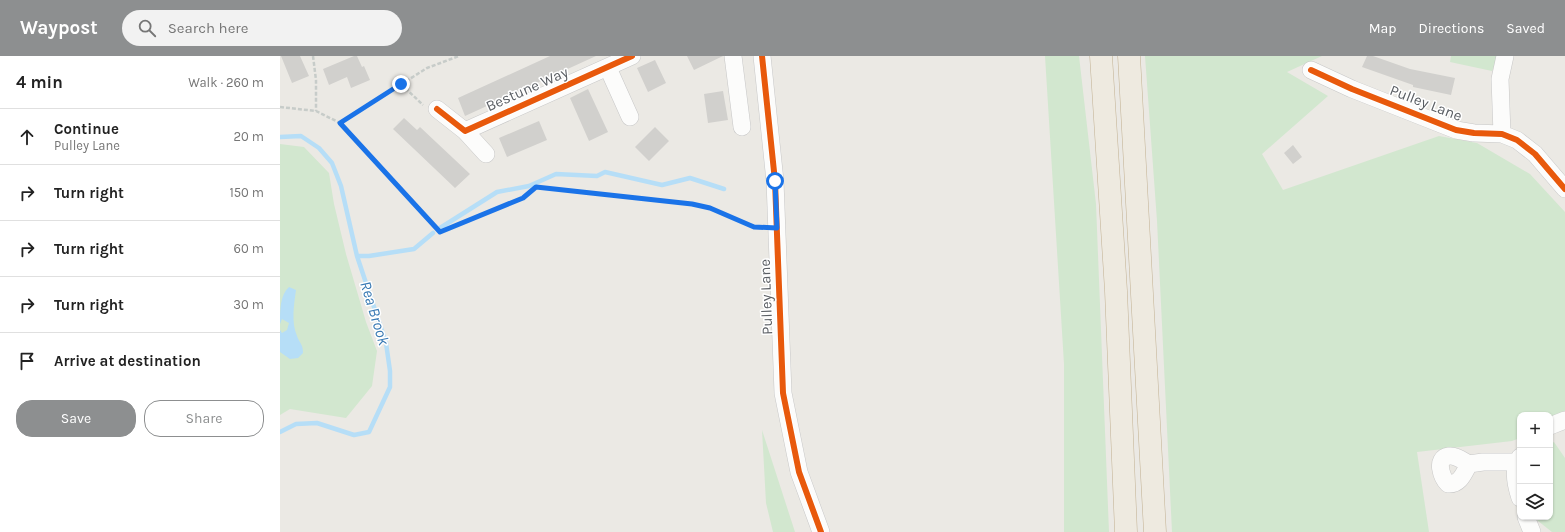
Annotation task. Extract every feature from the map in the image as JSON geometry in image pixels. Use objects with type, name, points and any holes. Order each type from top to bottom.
[{"type":"highway","points":[[1101,56],[1116,291],[1126,532]]},
{"type":"highway","points":[[1129,56],[1155,532]]},
{"type":"street","name":"Bestune Way","points":[[465,131],[632,56]]},
{"type":"street","points":[[733,56],[742,127]]},
{"type":"street","name":"Pulley Lane","points":[[762,56],[775,181],[783,393],[799,472],[821,532]]},
{"type":"street","points":[[1502,134],[1500,79],[1505,56]]},
{"type":"street","points":[[608,68],[630,116]]},
{"type":"street","name":"Pulley Lane","points":[[1311,70],[1352,89],[1456,130],[1474,133],[1502,134],[1517,140],[1535,154],[1565,189]]},
{"type":"street","points":[[432,109],[465,131],[486,154]]},
{"type":"street","points":[[1553,425],[1565,420]]},
{"type":"street","points":[[1469,464],[1517,460]]},
{"type":"street","points":[[1517,469],[1517,483]]},
{"type":"street","points":[[1527,520],[1532,532]]},
{"type":"path","points":[[313,56],[316,80],[316,111]]},
{"type":"path","points":[[340,123],[427,68],[459,56]]},
{"type":"path","points":[[401,84],[432,109]]},
{"type":"path","points":[[280,107],[316,111],[340,123],[440,232],[523,198],[536,187],[692,204],[710,208],[754,227],[777,228]]},
{"type":"green space","points":[[1045,56],[1079,56],[1096,204],[1109,532],[1064,532],[1064,364]]},
{"type":"green space","points":[[1145,56],[1322,56],[1287,72],[1328,96],[1262,154],[1283,190],[1439,136],[1477,143],[1530,174],[1565,212],[1565,411],[1553,417],[1553,412],[1517,412],[1517,439],[1512,441],[1417,452],[1429,532],[1172,532],[1157,221]]},
{"type":"green space","points":[[1451,56],[1500,56],[1492,71],[1450,62]]},
{"type":"green space","points":[[280,144],[304,147],[329,173],[334,204],[346,254],[366,322],[377,351],[372,386],[346,418],[290,409],[280,415]]},
{"type":"green space","points":[[762,430],[795,532],[773,532],[766,503]]},
{"type":"green space","points":[[1553,442],[1565,458],[1565,532],[1552,532],[1537,520],[1553,520]]},
{"type":"water","points":[[289,287],[296,290],[294,301],[294,325],[303,350],[303,353],[298,358],[290,359],[280,352],[280,330],[282,333],[287,330],[289,323],[282,319],[280,324],[281,303],[286,290]]},
{"type":"building","points":[[281,56],[300,56],[309,76],[292,83]]},
{"type":"building","points":[[357,56],[362,67],[364,66],[370,80],[351,88],[347,77],[329,85],[323,69]]},
{"type":"building","points":[[550,56],[596,56],[465,116],[458,98]]},
{"type":"building","points":[[687,56],[723,56],[694,70]]},
{"type":"building","points":[[1367,56],[1373,56],[1410,69],[1455,78],[1451,95],[1413,87],[1413,85],[1362,67]]},
{"type":"building","points":[[655,60],[666,83],[648,92],[637,68]]},
{"type":"building","points":[[588,89],[608,132],[589,141],[570,98]]},
{"type":"building","points":[[723,91],[728,120],[708,123],[704,94]]},
{"type":"building","points":[[404,118],[417,130],[420,127],[470,174],[455,188],[393,129]]},
{"type":"building","points":[[539,121],[547,140],[507,157],[499,138]]},
{"type":"building","points":[[655,127],[669,141],[649,161],[635,147]]},
{"type":"building","points":[[1293,145],[1302,157],[1293,164],[1284,153]]},
{"type":"waterway","name":"Rea Brook","points":[[280,137],[301,136],[319,148],[332,163],[341,186],[357,256],[386,343],[390,371],[390,387],[369,432],[354,435],[317,423],[296,424],[280,432]]},
{"type":"waterway","points":[[440,228],[497,192],[529,186],[556,174],[597,176],[605,172],[662,185],[690,178],[724,189]]},
{"type":"waterway","points":[[357,256],[369,256],[414,249],[433,233]]},
{"type":"cycle path","points":[[437,109],[465,131],[632,56]]},
{"type":"cycle path","points":[[762,56],[775,181],[783,393],[799,472],[821,532]]},
{"type":"cycle path","points":[[1311,70],[1352,89],[1456,130],[1474,133],[1502,134],[1517,140],[1535,154],[1565,189]]},
{"type":"route","points":[[401,84],[340,123],[440,232],[523,198],[536,187],[692,204],[710,208],[754,227],[777,228],[775,181]]}]
